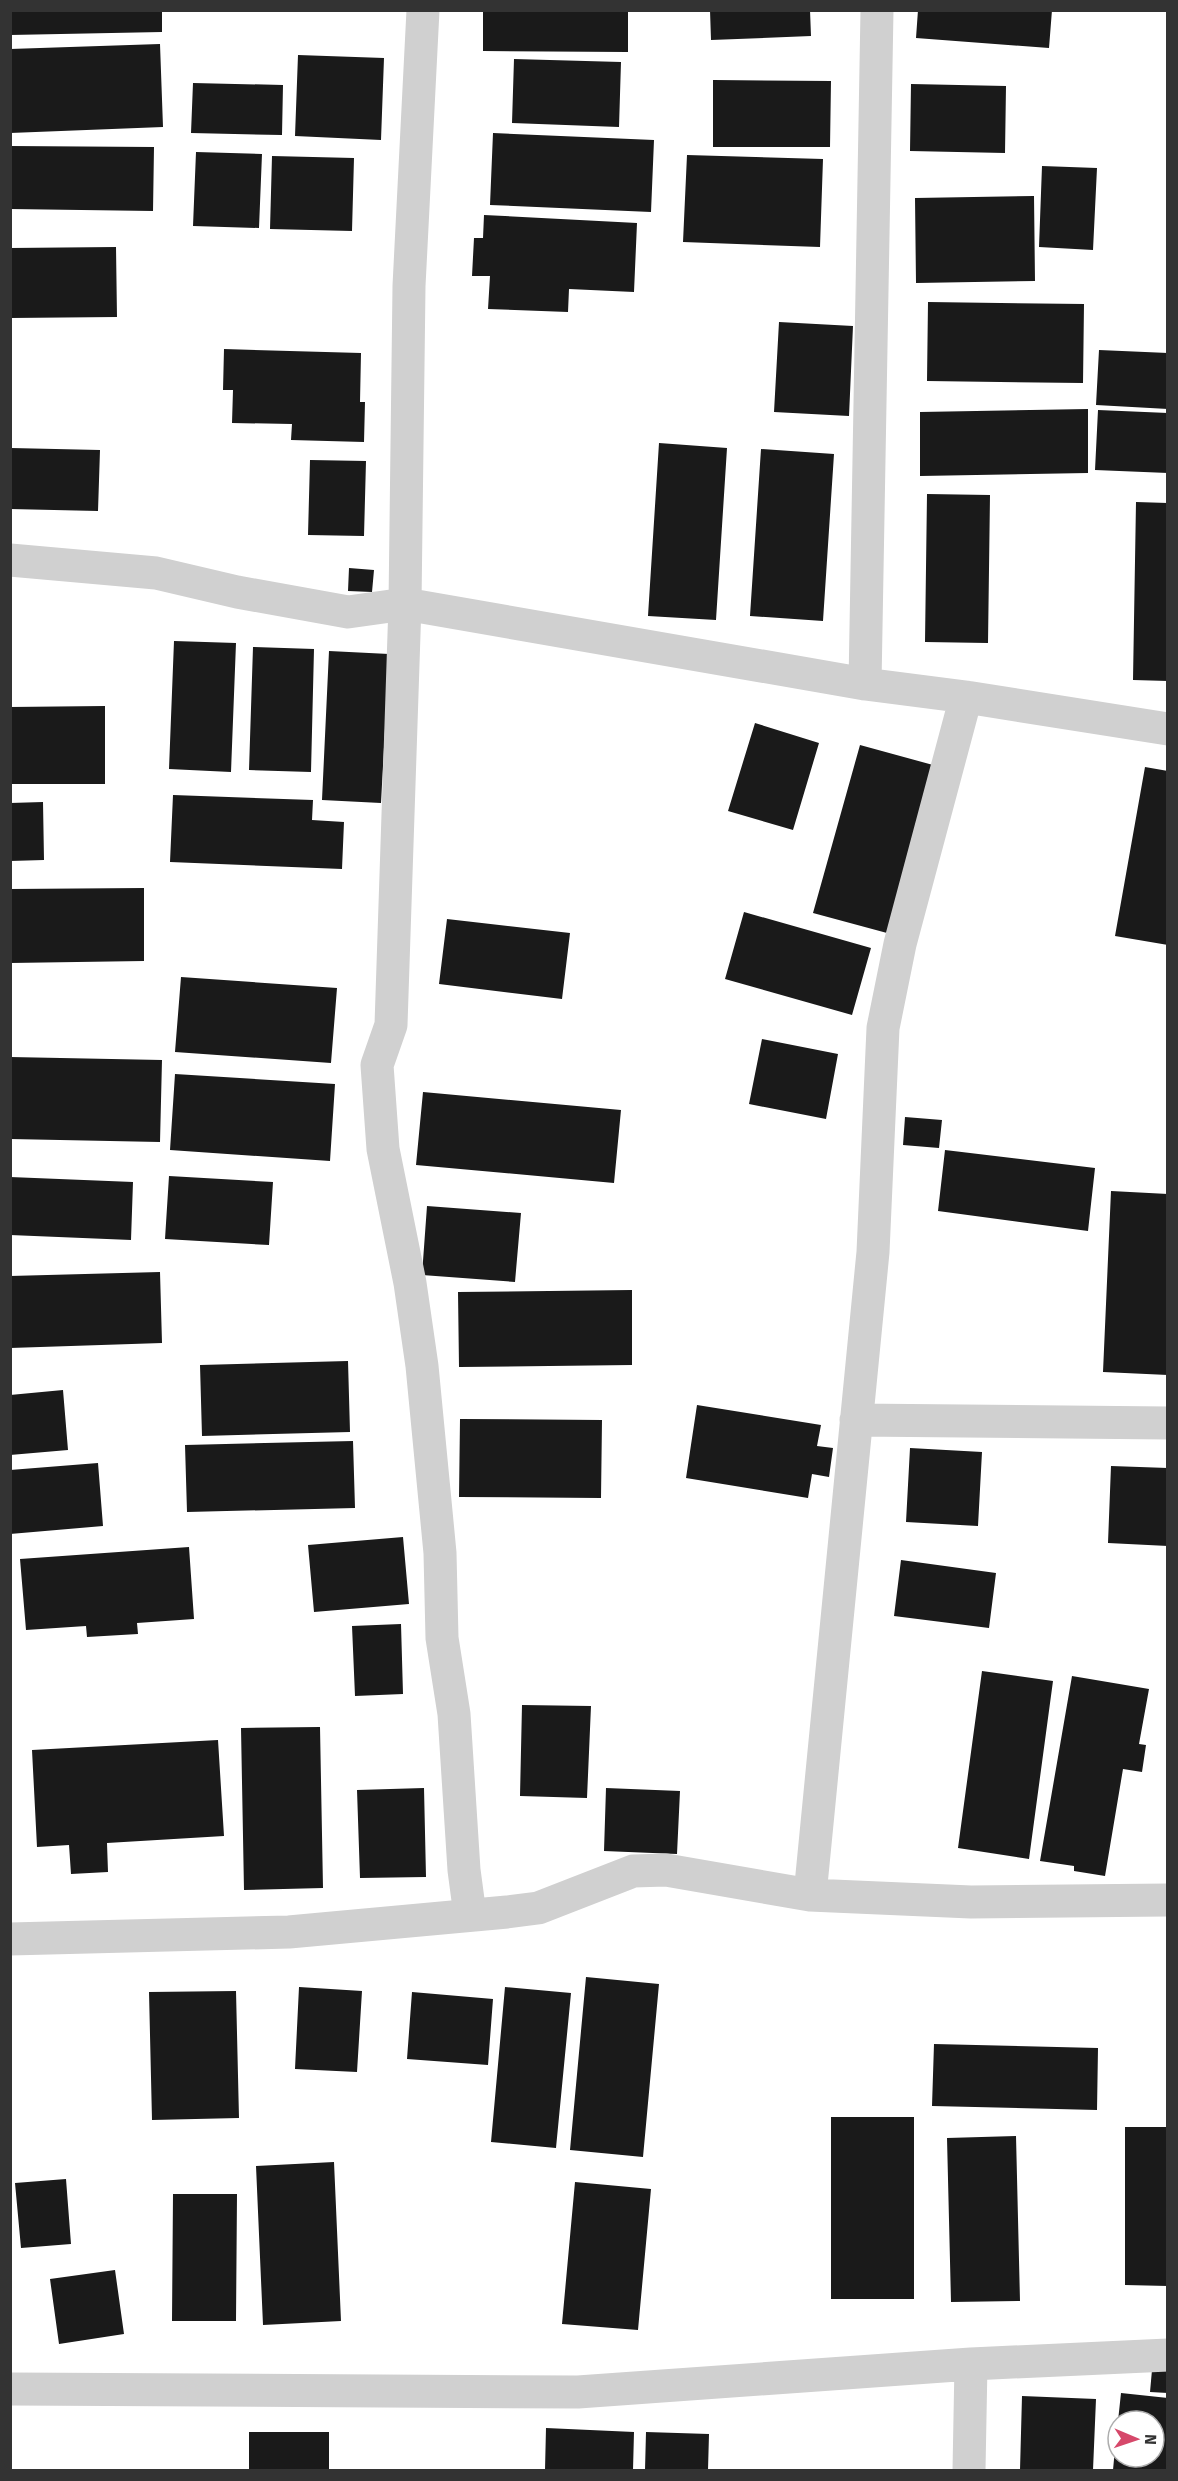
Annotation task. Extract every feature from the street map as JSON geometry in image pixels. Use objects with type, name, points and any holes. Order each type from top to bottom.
[{"type":"street","points":[[423,10],[409,286],[405,604],[391,1025],[376,1065],[383,1149],[410,1283],[422,1366],[440,1553],[442,1638],[454,1714],[464,1870],[470,1915]]},
{"type":"street","points":[[865,684],[877,10]]},
{"type":"street","points":[[10,560],[156,573],[237,592],[348,612],[405,604],[865,684],[966,697],[1167,729]]},
{"type":"street","points":[[810,1895],[873,1252],[883,1028],[900,944],[966,697]]},
{"type":"street","points":[[856,1420],[1167,1423]]},
{"type":"street","points":[[10,1939],[289,1932],[538,1908],[633,1871],[666,1870],[810,1895],[971,1902],[1167,1900]]},
{"type":"street","points":[[10,2389],[578,2392],[971,2364],[1167,2355]]},
{"type":"street","points":[[969,2470],[971,2364]]},
{"type":"building","points":[[10,10],[162,10],[162,32],[10,35]]},
{"type":"building","points":[[483,10],[628,10],[628,52],[483,51]]},
{"type":"building","points":[[710,10],[810,10],[811,36],[711,40]]},
{"type":"building","points":[[918,10],[1052,10],[1049,48],[916,38]]},
{"type":"building","points":[[160,44],[163,127],[10,133],[10,49]]},
{"type":"building","points":[[298,55],[384,58],[381,140],[295,136]]},
{"type":"building","points":[[514,59],[621,62],[619,127],[512,123]]},
{"type":"building","points":[[713,80],[831,81],[830,147],[713,147]]},
{"type":"building","points":[[193,83],[283,85],[282,135],[191,133]]},
{"type":"building","points":[[911,84],[1006,86],[1005,153],[910,151]]},
{"type":"building","points":[[493,133],[654,140],[651,212],[490,205]]},
{"type":"building","points":[[10,146],[154,147],[153,211],[10,209]]},
{"type":"building","points":[[196,152],[262,154],[259,228],[193,226]]},
{"type":"building","points":[[687,155],[823,159],[820,247],[683,242]]},
{"type":"building","points":[[272,156],[354,158],[352,231],[270,229]]},
{"type":"building","points":[[1042,166],[1097,168],[1093,250],[1039,247]]},
{"type":"building","points":[[1034,196],[1035,281],[916,283],[915,198]]},
{"type":"building","points":[[484,215],[637,223],[634,292],[569,289],[568,312],[488,309],[490,276],[472,276],[474,238],[483,238]]},
{"type":"building","points":[[116,247],[117,317],[10,318],[10,248]]},
{"type":"building","points":[[928,302],[1084,304],[1083,383],[927,381]]},
{"type":"building","points":[[779,322],[853,326],[849,416],[774,412]]},
{"type":"building","points":[[224,349],[361,353],[360,402],[365,402],[364,442],[291,440],[292,424],[232,423],[233,390],[223,390]]},
{"type":"building","points":[[1099,350],[1168,353],[1168,409],[1096,405]]},
{"type":"building","points":[[1088,409],[1088,473],[920,476],[920,412]]},
{"type":"building","points":[[1098,410],[1168,413],[1168,473],[1095,470]]},
{"type":"building","points":[[659,443],[727,448],[716,620],[648,616]]},
{"type":"building","points":[[11,448],[100,450],[98,511],[10,509]]},
{"type":"building","points":[[761,449],[834,454],[823,621],[750,616]]},
{"type":"building","points":[[310,460],[366,461],[364,536],[308,535]]},
{"type":"building","points":[[927,494],[990,495],[988,643],[925,642]]},
{"type":"building","points":[[1136,502],[1168,503],[1168,681],[1133,680]]},
{"type":"building","points":[[349,568],[374,570],[372,592],[348,591]]},
{"type":"building","points":[[174,641],[236,643],[231,772],[169,769]]},
{"type":"building","points":[[253,647],[314,649],[311,772],[249,770]]},
{"type":"building","points":[[329,651],[389,654],[381,803],[322,800]]},
{"type":"building","points":[[105,706],[105,784],[10,784],[10,707]]},
{"type":"building","points":[[755,723],[819,743],[793,830],[728,811]]},
{"type":"building","points":[[860,745],[933,765],[887,933],[813,913]]},
{"type":"building","points":[[1145,767],[1168,771],[1168,945],[1115,936]]},
{"type":"building","points":[[173,795],[313,800],[312,820],[344,822],[342,869],[170,862]]},
{"type":"building","points":[[43,802],[44,860],[10,861],[10,803]]},
{"type":"building","points":[[144,888],[144,961],[10,963],[10,889]]},
{"type":"building","points":[[744,912],[871,948],[852,1015],[725,979]]},
{"type":"building","points":[[447,919],[570,933],[562,999],[439,984]]},
{"type":"building","points":[[181,977],[337,988],[331,1063],[175,1052]]},
{"type":"building","points":[[762,1039],[838,1054],[826,1119],[749,1104]]},
{"type":"building","points":[[10,1057],[162,1060],[160,1142],[10,1139]]},
{"type":"building","points":[[175,1074],[335,1084],[330,1161],[170,1150]]},
{"type":"building","points":[[423,1092],[621,1110],[614,1183],[416,1165]]},
{"type":"building","points":[[905,1117],[942,1120],[939,1148],[903,1145]]},
{"type":"building","points":[[945,1150],[1095,1168],[1088,1231],[938,1211]]},
{"type":"building","points":[[169,1176],[273,1182],[269,1245],[165,1239]]},
{"type":"building","points":[[10,1177],[133,1182],[131,1240],[10,1235]]},
{"type":"building","points":[[1111,1191],[1168,1194],[1168,1375],[1103,1372]]},
{"type":"building","points":[[427,1206],[521,1213],[515,1282],[422,1275]]},
{"type":"building","points":[[160,1272],[162,1343],[10,1348],[10,1276]]},
{"type":"building","points":[[632,1290],[632,1365],[459,1367],[458,1292]]},
{"type":"building","points":[[348,1361],[350,1432],[202,1436],[200,1365]]},
{"type":"building","points":[[63,1390],[68,1450],[10,1455],[10,1395]]},
{"type":"building","points":[[697,1405],[821,1425],[817,1446],[833,1448],[829,1477],[812,1474],[808,1498],[686,1478]]},
{"type":"building","points":[[460,1419],[602,1420],[601,1498],[459,1497]]},
{"type":"building","points":[[353,1441],[355,1508],[187,1512],[185,1445]]},
{"type":"building","points":[[910,1448],[982,1452],[978,1526],[906,1522]]},
{"type":"building","points":[[98,1463],[103,1526],[10,1534],[10,1470]]},
{"type":"building","points":[[1111,1466],[1168,1468],[1168,1546],[1108,1543]]},
{"type":"building","points":[[403,1537],[409,1604],[314,1612],[308,1545]]},
{"type":"building","points":[[189,1547],[194,1619],[137,1623],[138,1634],[87,1637],[86,1626],[26,1630],[20,1559]]},
{"type":"building","points":[[901,1560],[996,1573],[989,1628],[894,1616]]},
{"type":"building","points":[[401,1624],[403,1694],[355,1696],[352,1626]]},
{"type":"building","points":[[982,1671],[1053,1681],[1029,1859],[958,1848]]},
{"type":"building","points":[[1072,1676],[1149,1689],[1139,1744],[1146,1745],[1142,1772],[1123,1769],[1105,1876],[1074,1871],[1074,1866],[1040,1861]]},
{"type":"building","points":[[522,1705],[591,1706],[587,1798],[520,1796]]},
{"type":"building","points":[[320,1727],[323,1888],[244,1890],[241,1728]]},
{"type":"building","points":[[218,1740],[224,1836],[107,1843],[108,1872],[71,1874],[69,1845],[37,1847],[32,1750]]},
{"type":"building","points":[[424,1788],[426,1877],[360,1878],[357,1790]]},
{"type":"building","points":[[606,1788],[680,1791],[677,1854],[604,1851]]},
{"type":"building","points":[[586,1977],[659,1984],[643,2157],[570,2150]]},
{"type":"building","points":[[299,1987],[362,1991],[357,2072],[295,2069]]},
{"type":"building","points":[[505,1987],[571,1993],[556,2148],[491,2142]]},
{"type":"building","points":[[236,1991],[239,2118],[152,2120],[149,1992]]},
{"type":"building","points":[[412,1992],[493,1999],[488,2065],[407,2059]]},
{"type":"building","points":[[934,2044],[1098,2048],[1097,2110],[932,2106]]},
{"type":"building","points":[[831,2117],[914,2117],[914,2299],[831,2299]]},
{"type":"building","points":[[1125,2127],[1168,2127],[1168,2286],[1125,2285]]},
{"type":"building","points":[[1016,2136],[1020,2301],[951,2302],[947,2138]]},
{"type":"building","points":[[334,2162],[341,2321],[263,2325],[256,2166]]},
{"type":"building","points":[[66,2179],[71,2244],[21,2248],[15,2183]]},
{"type":"building","points":[[575,2182],[651,2189],[638,2330],[562,2324]]},
{"type":"building","points":[[173,2194],[237,2194],[236,2321],[172,2321]]},
{"type":"building","points":[[115,2270],[124,2334],[59,2344],[50,2279]]},
{"type":"building","points":[[1153,2359],[1168,2360],[1168,2393],[1150,2392]]},
{"type":"building","points":[[1121,2393],[1168,2398],[1168,2470],[1113,2470],[1166,2469],[1166,2409],[1119,2409]]},
{"type":"building","points":[[1022,2396],[1096,2399],[1093,2470],[1020,2470]]},
{"type":"building","points":[[546,2428],[634,2432],[633,2470],[545,2470]]},
{"type":"building","points":[[249,2432],[329,2432],[329,2470],[249,2470]]},
{"type":"building","points":[[646,2432],[709,2434],[708,2470],[645,2470]]}]
